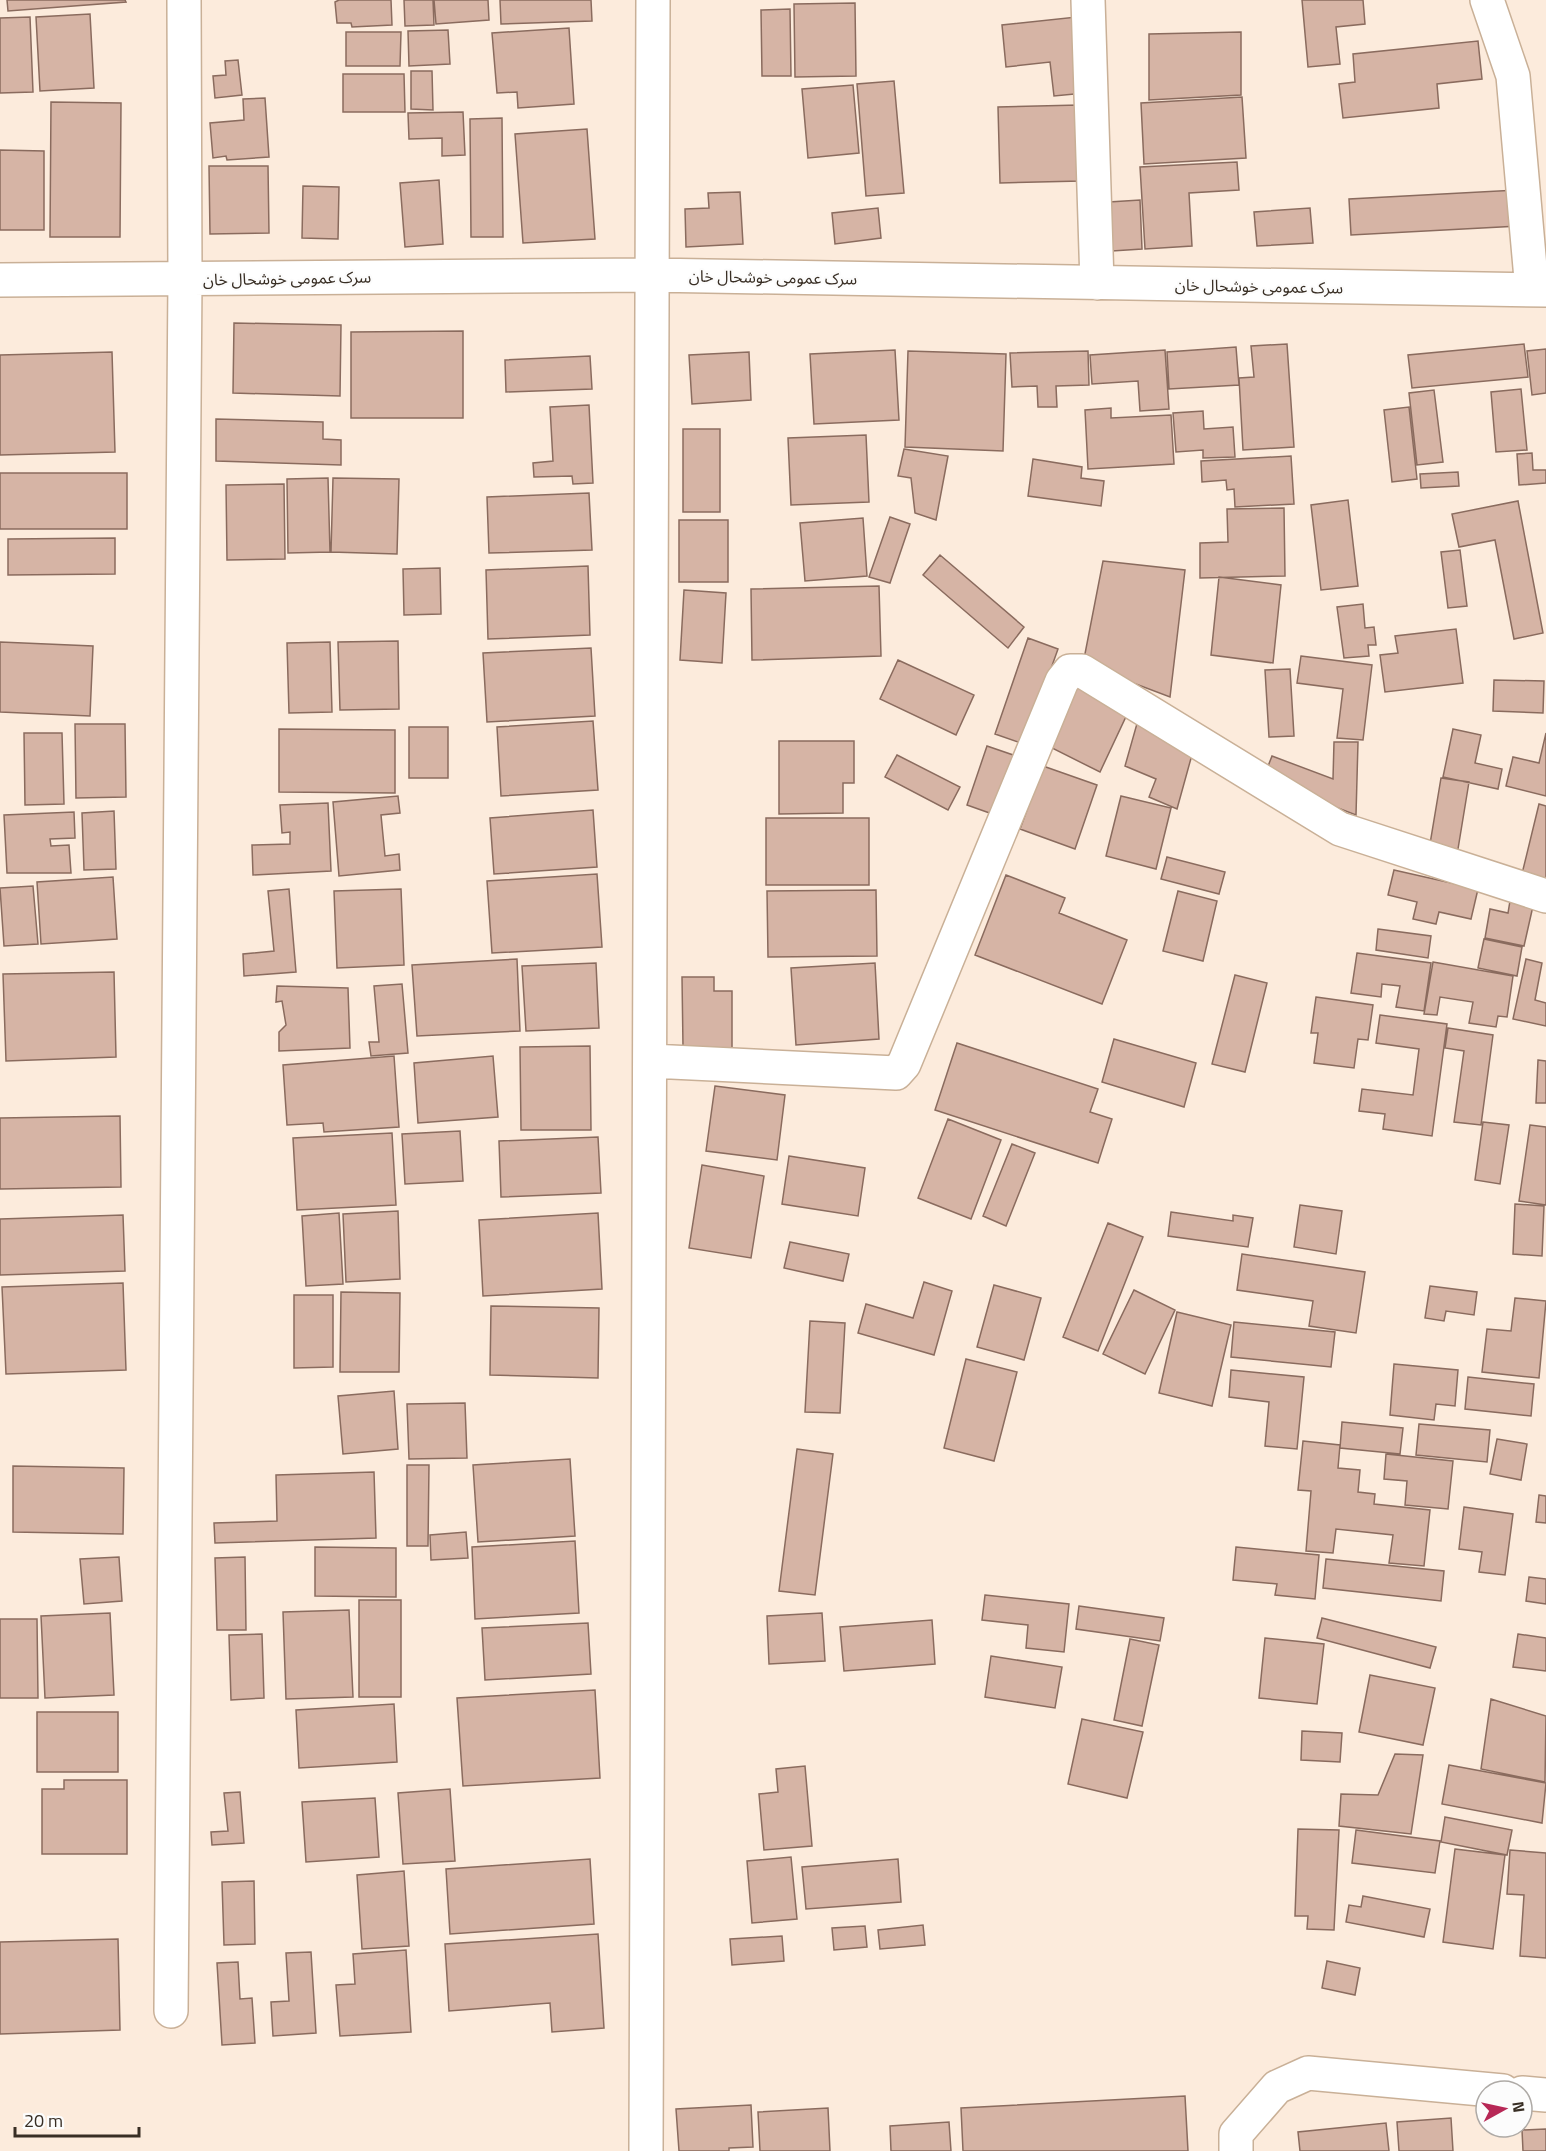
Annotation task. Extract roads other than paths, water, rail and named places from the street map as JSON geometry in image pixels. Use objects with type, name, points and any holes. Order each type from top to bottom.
[{"type":"street","points":[[171,2011],[185,279],[184,0]]},
{"type":"street","points":[[646,2151],[653,0]]},
{"type":"street","points":[[1088,0],[1097,283]]},
{"type":"street","points":[[1487,0],[1513,76],[1539,290]]},
{"type":"street","name":"سرک عمومی خوشحال خان","points":[[0,280],[651,275],[1539,290]]},
{"type":"street","points":[[651,1061],[896,1073],[904,1064],[1062,681],[1070,671],[1082,671],[1340,829],[1546,896]]},
{"type":"street","points":[[1236,2151],[1236,2134],[1277,2087],[1308,2073],[1474,2088]]}]
